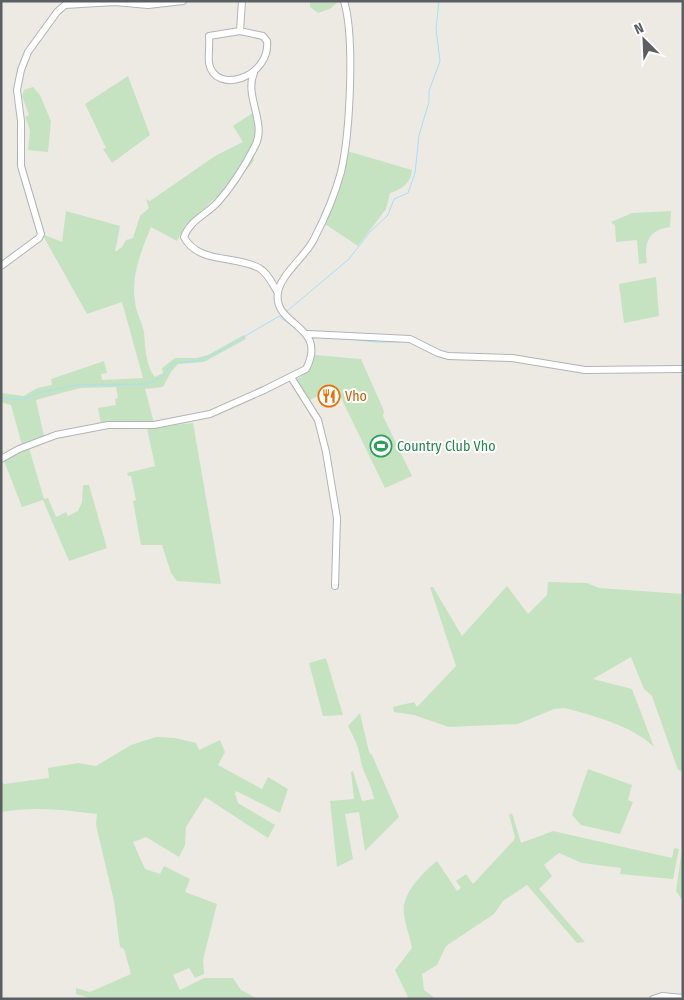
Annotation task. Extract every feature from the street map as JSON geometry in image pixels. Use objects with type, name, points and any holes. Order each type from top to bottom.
[{"type":"street","points":[[1,266],[40,236],[21,170],[21,121],[17,97],[18,83],[28,52],[64,3],[154,4],[183,1]]},
{"type":"street","points":[[240,30],[242,1]]},
{"type":"street","points":[[1,459],[19,449],[68,432],[125,424],[154,425],[210,414],[306,369],[312,345],[308,334],[284,313],[279,303],[278,293],[282,282],[314,240],[341,171],[349,85],[350,28],[344,1]]},
{"type":"street","points":[[254,73],[232,80],[222,79],[214,73],[209,64],[209,36],[240,30],[263,36],[267,41],[266,53],[250,82],[257,124],[256,144],[218,202],[188,226],[184,237],[188,245],[196,252],[248,264],[261,269],[278,293]]},
{"type":"street","points":[[308,334],[410,339],[448,356],[512,358],[585,370],[683,368]]},
{"type":"street","points":[[291,377],[318,420],[326,452],[337,518],[335,586]]},
{"type":"street","points":[[654,999],[662,996],[683,998]]},
{"type":"green space","points":[[310,1],[339,1],[330,9],[318,13],[310,7]]},
{"type":"green space","points":[[128,76],[150,135],[112,163],[103,149],[106,148],[85,104]]},
{"type":"green space","points":[[33,87],[40,95],[51,121],[48,152],[28,150],[30,130],[25,117],[29,115],[22,96],[24,90]]},
{"type":"green space","points":[[254,112],[257,129],[252,153],[254,160],[250,166],[185,226],[177,241],[151,227],[140,255],[134,282],[136,306],[144,332],[148,362],[155,377],[163,373],[162,368],[175,358],[196,358],[208,355],[244,335],[246,339],[204,362],[178,364],[163,387],[145,389],[154,423],[122,422],[101,424],[98,408],[116,405],[115,399],[118,398],[116,387],[80,388],[36,400],[44,436],[22,445],[11,405],[1,402],[1,393],[24,396],[37,388],[52,385],[51,379],[104,361],[107,373],[101,374],[102,380],[143,378],[122,302],[87,314],[42,234],[62,242],[66,211],[120,226],[115,252],[122,247],[126,240],[133,238],[140,216],[149,208],[146,199],[150,201],[215,156],[243,142],[233,126]]},
{"type":"green space","points":[[347,151],[412,170],[410,179],[405,185],[390,193],[386,209],[358,246],[325,224],[344,176]]},
{"type":"green space","points":[[671,211],[670,227],[657,231],[649,239],[646,249],[647,263],[639,264],[637,240],[616,242],[615,226],[611,222],[632,213]]},
{"type":"green space","points":[[656,277],[659,316],[624,323],[619,284]]},
{"type":"green space","name":"Country Club Vho","points":[[315,355],[361,359],[384,411],[383,416],[412,476],[385,488],[341,398],[324,406],[318,396],[310,400],[297,379],[307,372]]},
{"type":"green space","points":[[193,423],[221,584],[177,581],[171,573],[162,545],[141,545],[133,501],[136,500],[131,476],[128,476],[127,473],[155,466],[147,428]]},
{"type":"green space","points":[[29,448],[44,499],[48,498],[56,517],[66,512],[68,516],[78,511],[82,502],[83,485],[89,485],[107,548],[69,561],[43,500],[22,507],[4,461]]},
{"type":"green space","points":[[548,582],[587,583],[599,588],[683,594],[683,772],[678,770],[652,696],[644,689],[631,657],[593,679],[632,689],[654,747],[624,727],[564,708],[554,709],[518,724],[449,727],[414,715],[394,712],[393,707],[414,702],[417,707],[456,666],[430,587],[433,587],[462,636],[507,586],[528,614],[547,595]]},
{"type":"green space","points":[[326,658],[343,715],[323,716],[309,663]]},
{"type":"green space","points":[[360,713],[369,752],[399,817],[365,851],[359,812],[345,814],[353,859],[337,867],[330,801],[354,799],[351,772],[353,771],[362,801],[374,799],[362,766],[358,748],[348,726]]},
{"type":"green space","points":[[156,737],[175,738],[196,743],[199,750],[220,740],[225,752],[218,765],[262,789],[268,777],[288,789],[280,813],[236,791],[238,803],[275,825],[268,838],[205,797],[186,827],[185,845],[179,857],[146,837],[133,842],[145,869],[160,874],[164,866],[190,879],[185,892],[217,904],[203,960],[204,974],[195,978],[189,968],[173,975],[180,990],[204,978],[233,978],[241,990],[258,999],[93,999],[76,994],[76,988],[90,992],[131,974],[124,949],[120,947],[114,901],[96,825],[97,814],[37,809],[1,812],[1,781],[4,784],[49,778],[48,768],[78,763],[96,766],[131,745]]},
{"type":"green space","points":[[588,769],[632,785],[628,800],[633,802],[620,834],[581,825],[572,815]]},
{"type":"green space","points":[[512,813],[521,843],[553,831],[672,858],[674,848],[679,849],[673,879],[620,874],[621,868],[582,863],[559,853],[544,865],[552,876],[539,889],[585,942],[577,943],[527,885],[503,901],[494,914],[446,946],[437,965],[422,974],[424,990],[436,999],[409,999],[395,970],[412,948],[404,910],[409,892],[422,875],[437,861],[457,891],[461,888],[456,881],[466,874],[473,884],[513,841],[515,837],[509,815]]},
{"type":"green space","points":[[683,842],[683,901],[676,891]]},
{"type":"waterway","points":[[286,312],[349,259],[370,232],[388,215],[394,199],[408,193],[415,173],[419,135],[429,102],[429,91],[440,61],[436,29],[439,1]]},
{"type":"waterway","points":[[1,398],[22,400],[38,393],[77,385],[148,384],[162,377],[174,363],[197,361],[216,353],[283,314]]},
{"type":"waterway","points":[[280,317],[299,331]]},
{"type":"waterway","points":[[337,338],[377,342],[402,342]]},
{"type":"waterway","points":[[429,352],[441,357]]},
{"type":"place","name":"Vho","points":[[329,396]]},
{"type":"place","name":"Country Club Vho","points":[[381,446]]}]
